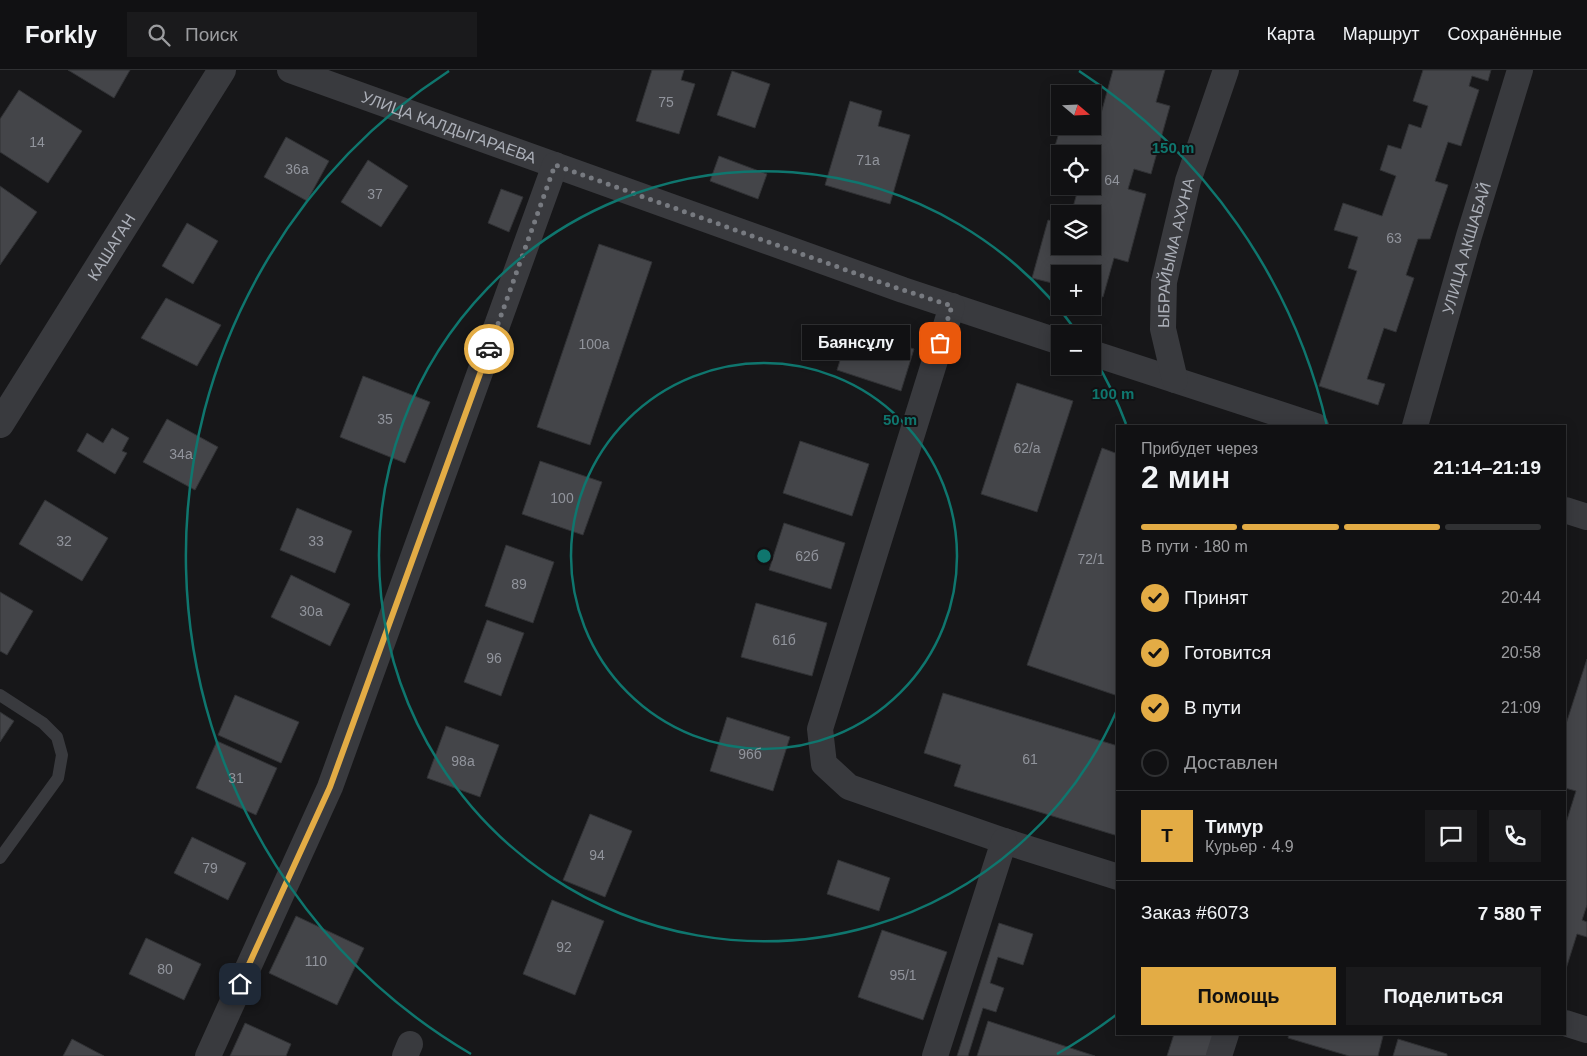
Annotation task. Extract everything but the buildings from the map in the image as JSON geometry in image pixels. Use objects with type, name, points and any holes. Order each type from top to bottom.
[{"type":"street","name":"КАШАГАН","points":[[0,424],[222,70]]},
{"type":"street","name":"УЛИЦА КАЛДЫГАРАЕВА","points":[[290,70],[903,290],[1051,339]]},
{"type":"street","name":"ЫБРАЙЫМА АХУНА","points":[[1175,380],[1163,329],[1164,282],[1188,181],[1226,70]]},
{"type":"street","name":"УЛИЦА АКШАБАЙ","points":[[1415,425],[1469,236],[1520,70]]},
{"type":"street","points":[[208,1056],[330,787],[555,165]]},
{"type":"street","points":[[952,306],[820,729],[824,764],[849,787],[1004,841],[1116,876]]},
{"type":"street","points":[[1101,355],[1313,425]]},
{"type":"street","points":[[1566,510],[1587,517]]},
{"type":"street","points":[[935,1056],[1004,841]]},
{"type":"street","points":[[1566,1023],[1587,1030]]},
{"type":"street","points":[[1219,1056],[1226,1035]]},
{"type":"lane","points":[[0,695],[43,723],[57,737],[62,755],[58,778],[0,858]]},
{"type":"way so far","points":[[489,349],[555,165],[885,284],[952,306],[940,343]]},
{"type":"place","name":"Баянсұлу","points":[[940,343]]},
{"type":"route","points":[[240,984],[330,787],[489,349]]}]
